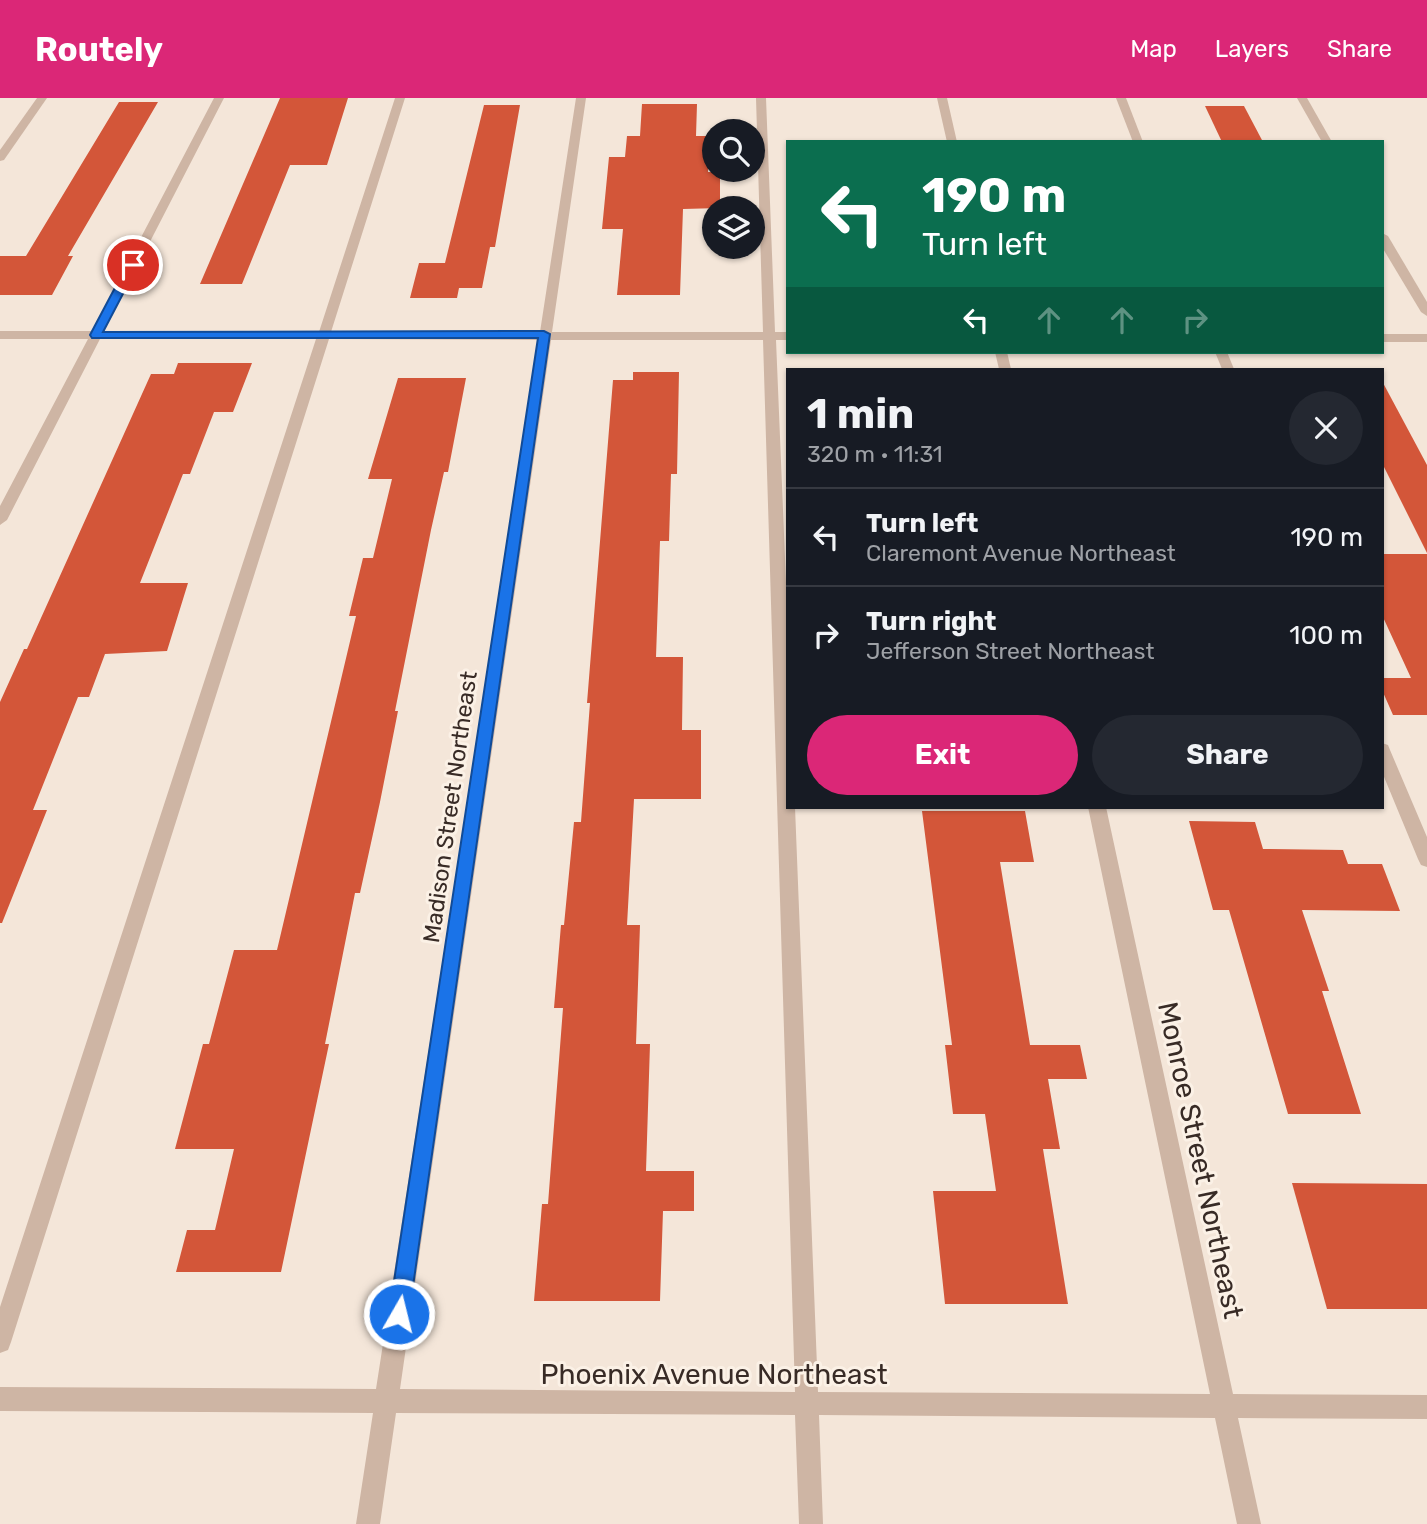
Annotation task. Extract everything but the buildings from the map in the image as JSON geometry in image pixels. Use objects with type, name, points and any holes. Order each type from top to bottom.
[{"type":"street","points":[[0,158],[42,98]]},
{"type":"street","points":[[0,520],[219,98]]},
{"type":"street","points":[[0,1342],[400,98]]},
{"type":"street","name":"Madison Street Northeast","points":[[368,1524],[581,98]]},
{"type":"street","points":[[761,98],[811,1524]]},
{"type":"street","points":[[942,98],[952,140]]},
{"type":"street","points":[[1121,98],[1137,140]]},
{"type":"street","points":[[1302,98],[1326,140]]},
{"type":"street","points":[[1384,239],[1427,312]]},
{"type":"street","points":[[0,335],[786,336]]},
{"type":"street","points":[[1384,338],[1427,338]]},
{"type":"street","points":[[1384,755],[1427,859]]},
{"type":"street","name":"Monroe Street Northeast","points":[[1097,809],[1249,1524]]},
{"type":"street","name":"Phoenix Avenue Northeast","points":[[0,1399],[1427,1407]]},
{"type":"route","points":[[133,265],[96,335],[544,334],[399,1314]]}]
